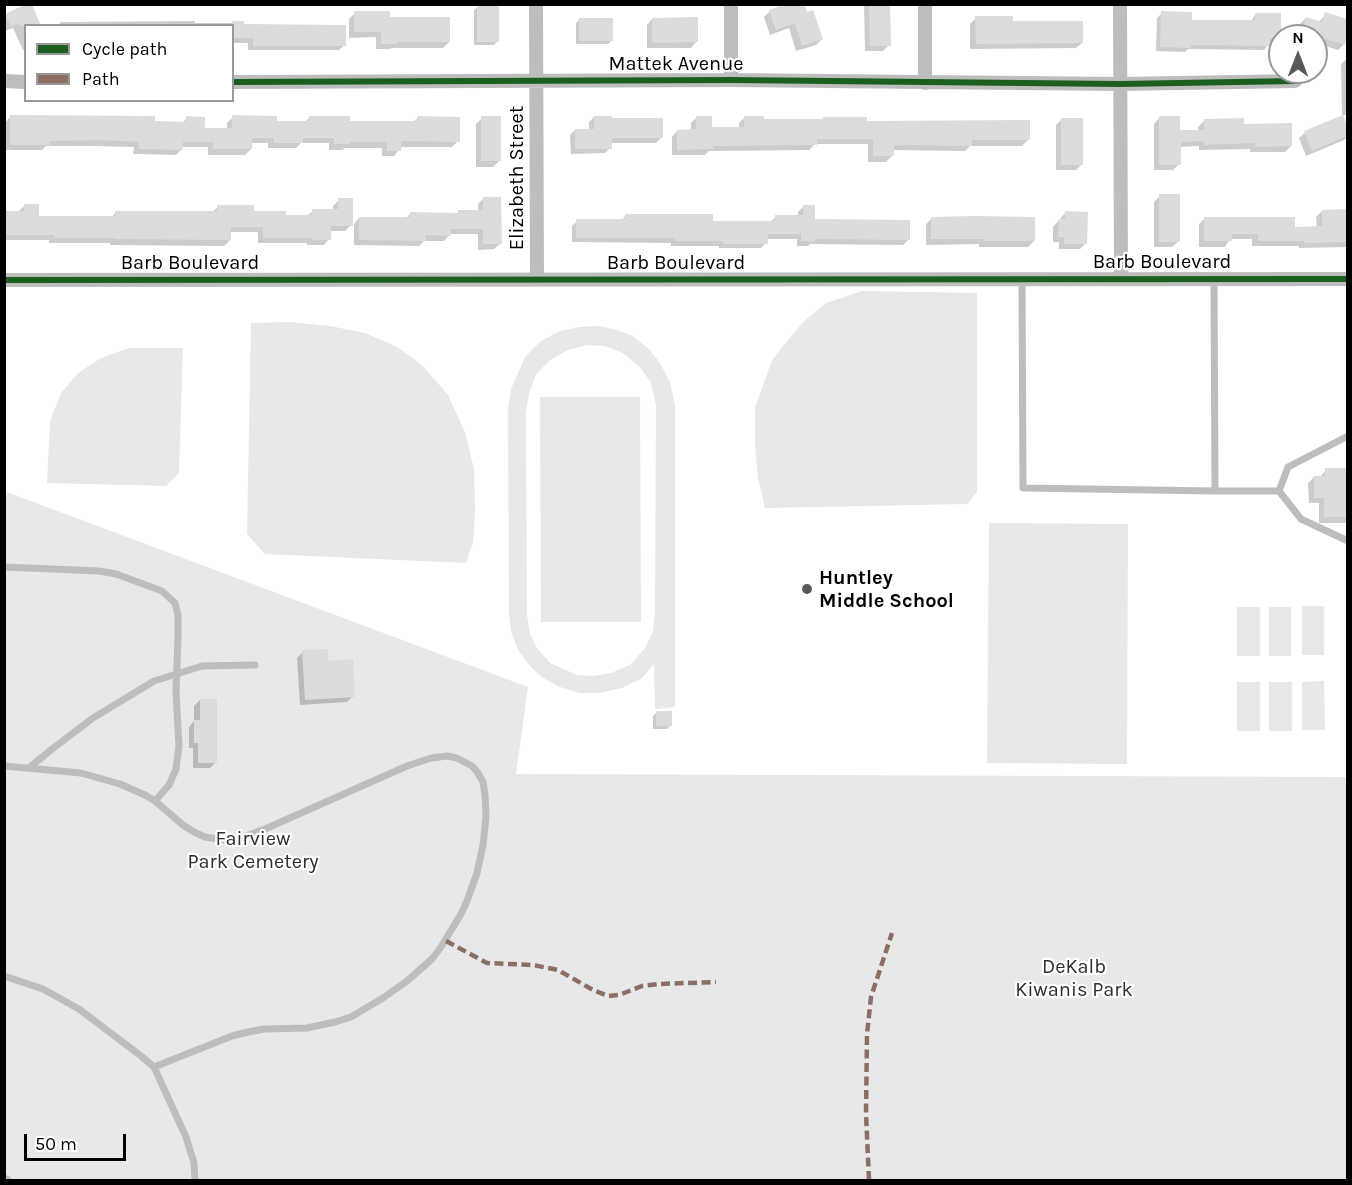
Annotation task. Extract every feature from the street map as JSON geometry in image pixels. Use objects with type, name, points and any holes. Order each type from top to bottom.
[{"type":"street","name":"Elizabeth Street","points":[[536,4],[537,279]]},
{"type":"street","points":[[731,4],[731,80]]},
{"type":"street","points":[[925,4],[925,83]]},
{"type":"street","points":[[1120,4],[1121,279]]},
{"type":"street","name":"Mattek Avenue","points":[[234,82],[731,80],[1120,84],[1268,81]]},
{"type":"street","points":[[4,81],[24,82]]},
{"type":"street","name":"Barb Boulevard","points":[[4,280],[1347,279]]},
{"type":"lane","points":[[1023,279],[1023,488],[1279,491]]},
{"type":"lane","points":[[1214,279],[1215,491]]},
{"type":"lane","points":[[1279,491],[1288,466],[1347,436]]},
{"type":"lane","points":[[1279,491],[1301,519],[1347,541]]},
{"type":"lane","points":[[4,567],[99,571],[116,574],[162,591],[175,603],[178,615],[176,692],[179,746],[176,769],[169,785],[155,801]]},
{"type":"lane","points":[[29,768],[93,718],[154,681],[202,666],[255,665]]},
{"type":"lane","points":[[4,766],[81,773],[120,784],[155,801],[194,832],[206,837],[225,840],[265,829],[407,766],[431,758],[447,756],[457,758],[472,766],[483,782],[486,817],[477,873],[461,914],[448,938],[432,959],[383,998],[351,1017],[307,1028],[264,1029],[231,1036],[154,1067]]},
{"type":"lane","points":[[4,976],[43,988],[79,1009],[154,1067],[186,1137],[194,1163],[195,1180]]},
{"type":"green space","points":[[862,291],[977,293],[977,492],[967,504],[765,508],[758,478],[755,408],[772,360],[803,322],[826,303]]},
{"type":"green space","points":[[290,322],[330,326],[365,333],[397,347],[422,365],[448,395],[465,432],[474,469],[473,542],[466,563],[265,554],[247,534],[251,323]]},
{"type":"green space","points":[[599,326],[633,336],[648,348],[660,363],[670,383],[675,405],[675,707],[655,709],[654,664],[642,678],[622,688],[599,693],[580,693],[560,687],[543,678],[530,666],[518,650],[511,631],[508,409],[511,389],[525,357],[541,341],[560,331]],"holes":[[[587,345],[605,346],[623,353],[640,367],[651,383],[656,405],[655,613],[653,631],[645,648],[630,665],[611,673],[594,676],[577,675],[550,663],[537,648],[530,634],[527,615],[526,413],[529,393],[537,373],[550,360],[568,350]]]},
{"type":"green space","points":[[129,348],[183,348],[179,473],[166,486],[47,483],[50,421],[61,393],[78,373],[101,358]]},
{"type":"green space","points":[[540,397],[640,397],[641,622],[541,622]]},
{"type":"green space","name":"Fairview Park Cemetery","points":[[4,491],[528,687],[516,774],[1347,777],[1347,1180],[5,1180]]},
{"type":"green space","points":[[989,523],[1128,524],[1127,764],[987,763]]},
{"type":"green space","points":[[1302,606],[1324,606],[1324,655],[1302,655]]},
{"type":"green space","points":[[1237,607],[1260,607],[1260,656],[1237,656]]},
{"type":"green space","points":[[1269,607],[1291,607],[1291,656],[1269,656]]},
{"type":"green space","points":[[1324,681],[1325,730],[1302,730],[1302,682]]},
{"type":"green space","points":[[1237,682],[1260,682],[1260,731],[1237,731]]},
{"type":"green space","points":[[1269,682],[1292,682],[1292,731],[1269,731]]},
{"type":"building","points":[[26,4],[32,4],[40,24],[20,26],[19,23],[11,27],[5,14]]},
{"type":"building","points":[[785,4],[805,4],[807,12],[813,10],[823,39],[802,46],[795,23],[776,30],[769,10]]},
{"type":"building","points":[[477,5],[499,5],[499,42],[477,42]]},
{"type":"building","points":[[869,6],[890,6],[891,46],[870,46]]},
{"type":"building","points":[[354,11],[390,11],[390,17],[450,17],[450,42],[381,44],[381,32],[354,32]]},
{"type":"building","points":[[1161,11],[1192,12],[1192,20],[1255,20],[1255,13],[1281,13],[1281,24],[1268,24],[1268,46],[1160,47]]},
{"type":"building","points":[[1325,12],[1347,19],[1345,45],[1328,39],[1328,24],[1304,24],[1306,17],[1322,22]]},
{"type":"building","points":[[975,16],[1013,16],[1013,21],[1083,21],[1083,43],[976,44]]},
{"type":"building","points":[[698,17],[698,42],[652,43],[652,18]]},
{"type":"building","points":[[579,18],[613,18],[613,41],[579,41]]},
{"type":"building","points":[[232,21],[244,21],[244,24],[346,25],[346,46],[253,46],[253,38],[234,38],[234,24]]},
{"type":"building","points":[[10,115],[155,116],[155,121],[186,122],[186,116],[205,117],[205,128],[232,128],[232,115],[277,116],[277,121],[309,121],[309,116],[350,116],[350,121],[417,121],[417,116],[460,117],[460,142],[401,141],[401,151],[387,151],[387,142],[334,144],[334,138],[303,138],[303,143],[274,143],[274,138],[252,138],[252,149],[213,149],[213,142],[183,142],[183,150],[139,149],[139,142],[100,140],[50,141],[50,145],[10,145]]},
{"type":"building","points":[[1343,115],[1347,125],[1347,136],[1312,151],[1304,131]]},
{"type":"building","points":[[481,116],[501,116],[501,161],[481,161]]},
{"type":"building","points":[[594,116],[663,118],[663,138],[612,138],[612,149],[575,149],[575,129],[594,129]]},
{"type":"building","points":[[696,116],[712,116],[712,127],[744,127],[744,116],[764,116],[764,119],[867,117],[867,121],[1030,120],[1030,140],[972,140],[972,146],[894,145],[894,156],[873,156],[873,139],[817,139],[817,145],[713,146],[713,149],[677,150],[677,130],[696,129]]},
{"type":"building","points":[[1159,116],[1180,116],[1180,130],[1204,130],[1204,119],[1244,118],[1244,124],[1292,123],[1292,146],[1255,147],[1255,143],[1204,145],[1204,141],[1181,142],[1181,165],[1159,165]]},
{"type":"building","points":[[1061,118],[1083,118],[1083,165],[1061,165]]},
{"type":"building","points":[[1159,194],[1180,194],[1180,242],[1159,242]]},
{"type":"building","points":[[483,197],[501,197],[502,244],[483,244],[483,229],[451,229],[451,236],[426,235],[426,241],[359,240],[359,217],[410,217],[410,212],[458,213],[458,210],[483,210]]},
{"type":"building","points":[[338,198],[353,198],[353,226],[331,226],[331,240],[263,238],[263,227],[231,227],[231,240],[54,238],[54,235],[4,235],[4,211],[24,211],[24,204],[39,204],[39,216],[115,216],[115,211],[217,211],[217,205],[254,205],[254,211],[286,211],[286,215],[312,215],[312,209],[338,209]]},
{"type":"building","points":[[803,205],[815,205],[815,219],[910,220],[910,240],[815,239],[815,241],[801,241],[801,234],[768,234],[768,244],[675,241],[675,238],[576,238],[576,219],[625,219],[625,214],[713,214],[713,221],[775,221],[775,215],[803,215]]},
{"type":"building","points":[[1347,209],[1347,242],[1258,241],[1258,234],[1232,234],[1232,241],[1204,241],[1204,217],[1295,217],[1295,227],[1322,226],[1322,210]]},
{"type":"building","points":[[1065,211],[1088,212],[1087,244],[1064,244],[1064,237],[1058,237],[1059,219],[1065,219]]},
{"type":"building","points":[[931,217],[1035,217],[1035,241],[931,239]]},
{"type":"building","points":[[1325,468],[1347,468],[1347,517],[1324,517],[1324,498],[1314,498],[1314,476],[1325,476]]},
{"type":"building","points":[[328,649],[328,661],[353,659],[355,697],[305,700],[302,650]]},
{"type":"building","points":[[200,699],[217,699],[217,763],[198,763],[198,743],[194,743],[194,720],[200,720]]},
{"type":"building","points":[[656,711],[672,711],[672,726],[656,726]]},
{"type":"marked path","points":[[869,1180],[866,1114],[867,1034],[871,997],[892,933]]},
{"type":"marked path","points":[[446,941],[487,963],[533,965],[558,970],[608,996],[619,995],[642,986],[716,982]]},
{"type":"cycle path","points":[[234,82],[731,80],[1120,84],[1268,81]]},
{"type":"cycle path","points":[[4,280],[1348,279]]},
{"type":"place","name":"Huntley Middle School","points":[[807,589]]},
{"type":"park label","name":"DeKalb Kiwanis Park","points":[[1074,978]]}]
